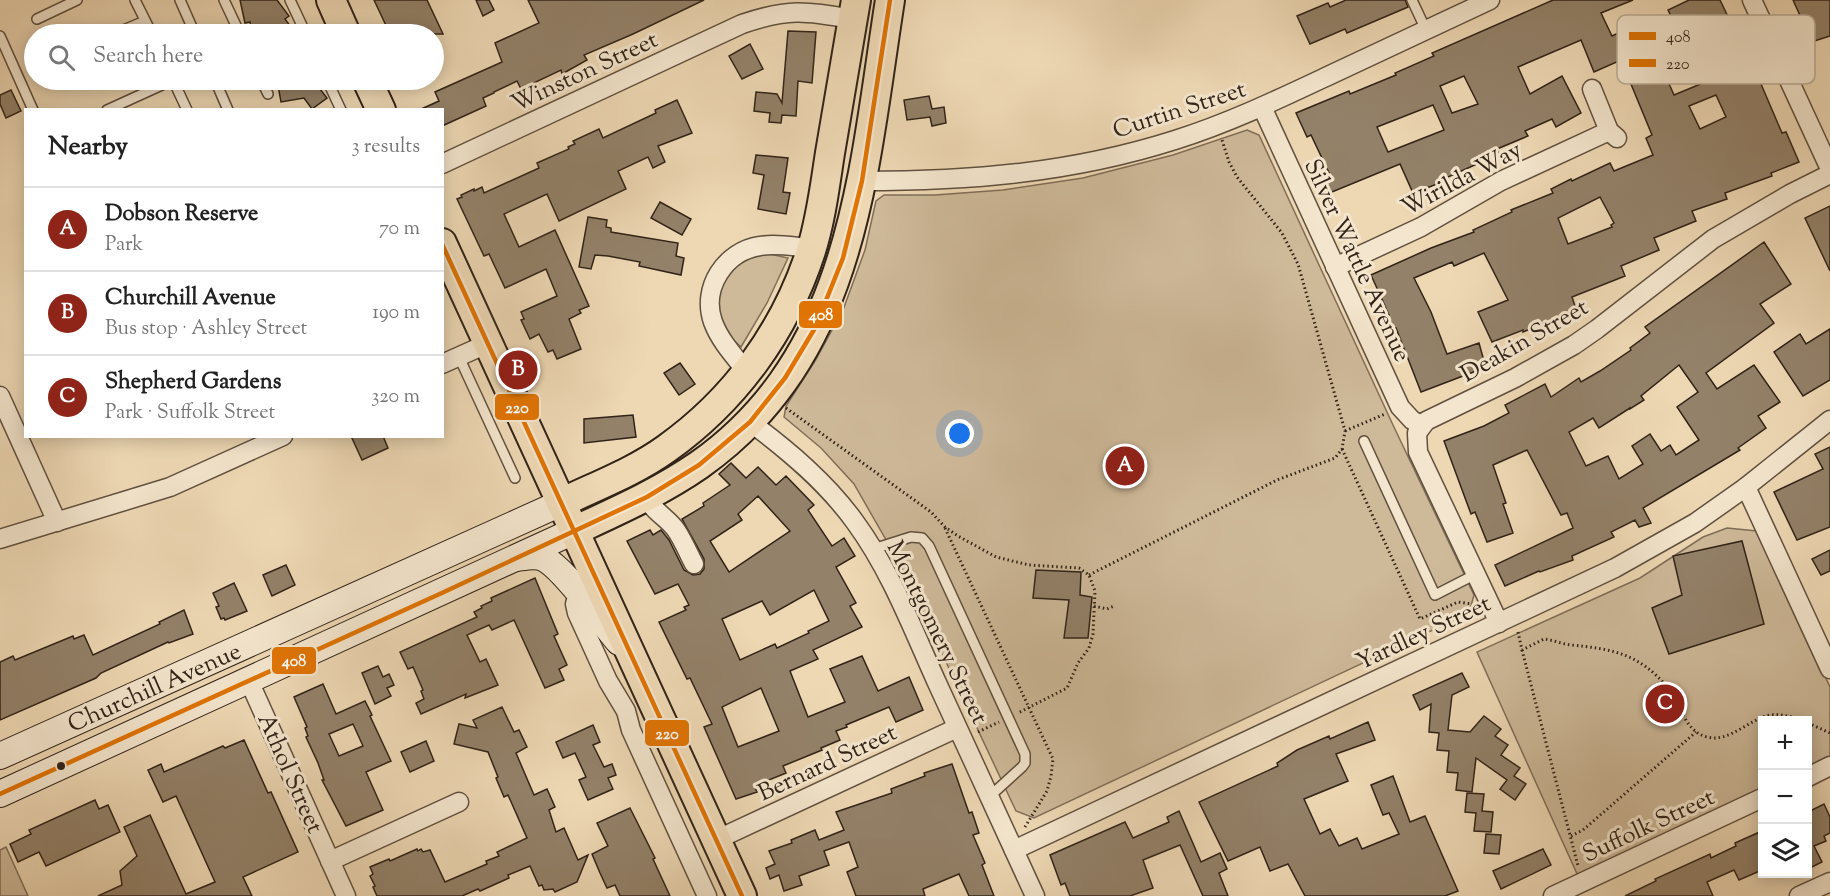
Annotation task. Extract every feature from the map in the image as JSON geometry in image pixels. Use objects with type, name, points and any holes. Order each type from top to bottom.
[{"type":"main road","points":[[331,0],[342,24]]},
{"type":"main road","name":"Churchill Avenue","points":[[0,794],[647,498],[699,465],[759,412],[815,328],[843,258],[862,181],[890,0]]},
{"type":"main road","name":"Churchill Avenue","points":[[0,756],[638,467],[692,429],[721,402],[769,343],[799,283],[812,248],[854,9]]},
{"type":"main road","points":[[372,90],[380,108]]},
{"type":"main road","points":[[826,178],[862,181]]},
{"type":"main road","points":[[444,247],[742,896]]},
{"type":"main road","points":[[812,248],[843,258]]},
{"type":"main road","points":[[747,372],[759,412]]},
{"type":"main road","points":[[721,402],[759,412]]},
{"type":"main road","points":[[516,558],[533,556],[545,559],[556,568],[634,661]]},
{"type":"main road","name":"Athol Street","points":[[234,651],[249,681]]},
{"type":"street","name":"Curtin Street","points":[[862,181],[963,179],[1042,171],[1138,151],[1262,107],[1490,0]]},
{"type":"street","points":[[1752,0],[1759,15]]},
{"type":"street","name":"Winston Street","points":[[444,163],[742,24],[774,14],[854,9]]},
{"type":"street","points":[[1791,84],[1830,169]]},
{"type":"street","name":"Wirilda Way","points":[[1335,267],[1421,227],[1501,181],[1613,134],[1592,90]]},
{"type":"street","name":"Silver Wattle Avenue","points":[[1262,107],[1400,407],[1412,420],[1421,425]]},
{"type":"street","name":"Deakin Street","points":[[1421,425],[1437,414],[1515,378],[1574,345],[1713,239],[1790,194],[1830,174]]},
{"type":"street","points":[[747,372],[722,339],[712,320],[710,306],[714,279],[729,260],[750,249],[771,245],[812,248]]},
{"type":"street","points":[[451,361],[489,344]]},
{"type":"street","points":[[0,396],[57,522]]},
{"type":"street","name":"Montgomery Street","points":[[759,412],[833,494],[856,522],[873,549],[904,609],[1035,896]]},
{"type":"street","name":"Yardley Street","points":[[1014,850],[1616,568],[1695,523],[1746,487],[1830,420]]},
{"type":"street","points":[[1421,425],[1416,438],[1418,452],[1476,574],[1506,620]]},
{"type":"street","points":[[0,539],[170,487],[280,438]]},
{"type":"street","points":[[1746,487],[1830,669]]},
{"type":"street","points":[[647,498],[659,515],[675,528],[694,564]]},
{"type":"street","points":[[578,593],[575,604],[577,613],[604,673],[620,699],[633,735],[707,896]]},
{"type":"street","name":"Athol Street","points":[[249,681],[346,896]]},
{"type":"street","points":[[620,699],[636,701],[656,709]]},
{"type":"street","name":"Bernard Street","points":[[716,840],[957,728]]},
{"type":"street","points":[[1812,775],[1830,766]]},
{"type":"street","name":"Suffolk Street","points":[[1562,894],[1758,800]]},
{"type":"street","points":[[330,861],[459,802]]},
{"type":"street","points":[[1799,896],[1830,882]]},
{"type":"lane","points":[[37,19],[77,0]]},
{"type":"lane","points":[[135,0],[147,24]]},
{"type":"lane","points":[[180,0],[191,24]]},
{"type":"lane","points":[[224,0],[235,24]]},
{"type":"lane","points":[[290,0],[301,24]]},
{"type":"lane","points":[[1412,0],[1426,30]]},
{"type":"lane","points":[[138,24],[145,21]]},
{"type":"lane","points":[[0,36],[24,90]]},
{"type":"lane","points":[[24,90],[32,108]]},
{"type":"lane","points":[[111,108],[151,90]]},
{"type":"lane","points":[[178,90],[186,108]]},
{"type":"lane","points":[[219,90],[227,108]]},
{"type":"lane","points":[[266,90],[268,94]]},
{"type":"lane","points":[[332,90],[340,108]]},
{"type":"lane","points":[[451,361],[515,478]]},
{"type":"lane","points":[[1364,441],[1435,595],[1476,574]]},
{"type":"lane","points":[[873,549],[911,537],[922,538],[929,546],[1025,754],[1025,763],[1022,767],[989,797]]},
{"type":"path","points":[[1089,574],[1277,480],[1335,458],[1342,449],[1345,431],[1298,264],[1282,233],[1233,170],[1222,140],[1229,137],[1222,123]]},
{"type":"path","points":[[1345,431],[1400,407]]},
{"type":"path","points":[[945,526],[1051,754],[1051,776],[1047,790],[1023,831]]},
{"type":"path","points":[[1094,606],[1107,609],[1114,606]]},
{"type":"path","points":[[1506,620],[1522,650],[1583,882]]},
{"type":"path","points":[[1522,650],[1544,639],[1572,645],[1605,648],[1627,655],[1640,662],[1670,690],[1696,732],[1705,736],[1721,737],[1758,721]]},
{"type":"path","points":[[1812,725],[1830,733]]},
{"type":"path","points":[[1571,836],[1583,830],[1696,732]]},
{"type":"shaded area","points":[[1247,130],[1259,135],[1474,595],[1469,613],[1034,818],[1016,811],[901,566],[854,484],[821,448],[784,417],[786,406],[815,361],[843,310],[865,250],[876,201],[884,195],[935,195],[1003,190],[1083,178],[1173,155]]},
{"type":"shaded area","points":[[770,254],[788,258],[767,303],[741,347],[729,334],[721,319],[719,304],[721,290],[727,276],[737,266],[752,258]]},
{"type":"shaded area","points":[[1727,528],[1757,531],[1830,687],[1830,756],[1812,765],[1812,716],[1758,716],[1758,790],[1578,876],[1477,652],[1640,578],[1703,537]]},
{"type":"shaded area","points":[[6,847],[28,896],[0,896],[0,850]]},
{"type":"building","points":[[240,0],[277,0],[289,16],[285,19],[289,24],[245,23]]},
{"type":"building","points":[[374,0],[427,0],[438,24],[385,24]]},
{"type":"building","points":[[476,0],[489,0],[494,10],[483,16]]},
{"type":"building","points":[[528,0],[704,0],[584,55],[587,60],[562,74],[561,70],[521,89],[517,81],[494,92],[483,98],[486,106],[444,125],[444,108],[423,108],[439,101],[435,92],[444,90],[444,88],[502,62],[495,43],[539,23]]},
{"type":"building","points":[[1346,0],[1405,0],[1408,7],[1347,33],[1345,29],[1310,44],[1297,16],[1328,3],[1330,7]]},
{"type":"building","points":[[1553,0],[1633,0],[1601,13],[1612,36],[1617,34],[1617,62],[1594,72],[1581,40],[1518,67],[1530,94],[1562,76],[1581,113],[1556,127],[1552,119],[1525,131],[1528,136],[1497,149],[1499,154],[1439,181],[1440,183],[1413,193],[1400,164],[1327,194],[1320,177],[1329,173],[1311,135],[1307,137],[1296,113],[1396,75],[1395,73],[1434,56],[1432,53]],"holes":[[[1464,76],[1478,104],[1452,113],[1440,86]],[[1433,105],[1444,130],[1388,152],[1377,127]]]},
{"type":"building","points":[[1689,0],[1720,0],[1727,15],[1670,15],[1668,10]]},
{"type":"building","points":[[1793,0],[1830,0],[1830,36],[1815,41],[1815,15],[1800,15]]},
{"type":"building","points":[[788,31],[816,32],[812,83],[798,81],[796,116],[782,115],[781,123],[769,122],[770,113],[754,111],[756,92],[777,94],[782,103]]},
{"type":"building","points":[[750,44],[763,69],[742,79],[729,56]]},
{"type":"building","points":[[1631,84],[1669,84],[1674,95],[1701,84],[1761,84],[1782,133],[1786,132],[1799,162],[1771,173],[1772,176],[1725,193],[1727,199],[1692,211],[1696,221],[1654,238],[1659,250],[1621,266],[1625,276],[1572,297],[1576,309],[1523,332],[1523,330],[1492,342],[1478,312],[1508,300],[1484,253],[1454,266],[1452,262],[1414,278],[1431,312],[1447,354],[1479,343],[1484,361],[1473,365],[1476,371],[1421,392],[1396,328],[1389,331],[1383,317],[1389,315],[1371,275],[1431,248],[1474,232],[1473,230],[1512,212],[1511,210],[1553,193],[1551,189],[1571,179],[1572,181],[1610,163],[1614,171],[1653,155],[1646,138],[1652,135]],"holes":[[[1716,95],[1726,117],[1700,129],[1689,106]],[[1600,197],[1614,223],[1612,227],[1568,244],[1558,218]]]},
{"type":"building","points":[[11,90],[21,111],[6,118],[0,104],[0,95]]},
{"type":"building","points":[[279,90],[321,90],[327,98],[313,108],[304,98],[281,102]]},
{"type":"building","points":[[929,96],[932,109],[944,107],[946,123],[932,126],[930,117],[907,120],[904,100]]},
{"type":"building","points":[[677,100],[692,133],[658,146],[665,162],[653,168],[648,157],[618,171],[626,189],[559,221],[547,194],[504,214],[519,247],[555,230],[589,306],[579,310],[581,313],[569,319],[581,349],[557,359],[553,350],[548,352],[539,334],[530,339],[521,320],[524,319],[521,312],[557,296],[546,269],[505,288],[489,254],[484,256],[457,199],[462,197],[461,195],[482,187],[484,193],[539,168],[537,163],[569,149],[568,147],[575,144],[573,141],[599,129],[603,138],[656,113],[655,110]]},
{"type":"building","points":[[756,155],[788,158],[783,192],[790,193],[786,214],[758,209],[764,175],[753,173]]},
{"type":"building","points":[[660,202],[691,219],[682,235],[651,218]]},
{"type":"building","points":[[1830,206],[1830,271],[1805,218]]},
{"type":"building","points":[[588,217],[607,220],[606,227],[611,228],[611,232],[678,243],[676,256],[684,258],[681,275],[639,266],[640,262],[608,256],[595,255],[591,269],[579,267]]},
{"type":"building","points":[[1764,242],[1791,284],[1760,304],[1774,323],[1706,373],[1717,389],[1754,365],[1780,402],[1758,416],[1766,428],[1738,448],[1740,450],[1643,508],[1651,523],[1639,527],[1635,520],[1611,532],[1614,537],[1572,556],[1573,560],[1539,571],[1505,586],[1495,565],[1573,528],[1567,513],[1561,515],[1527,450],[1493,465],[1513,533],[1487,542],[1475,512],[1471,514],[1444,441],[1484,426],[1509,413],[1505,405],[1545,384],[1551,397],[1579,378],[1581,382],[1631,350],[1630,348],[1650,333],[1645,327]],"holes":[[[1679,365],[1698,392],[1677,407],[1699,440],[1676,455],[1670,445],[1661,451],[1650,434],[1632,446],[1643,464],[1619,479],[1608,456],[1586,466],[1569,432],[1593,418],[1599,428],[1644,400],[1641,396]]]},
{"type":"building","points":[[1830,329],[1830,380],[1803,396],[1774,352],[1800,334],[1806,344]]},
{"type":"building","points":[[680,363],[695,384],[679,395],[664,373]]},
{"type":"building","points":[[633,415],[636,437],[584,443],[584,419]]},
{"type":"building","points":[[352,438],[384,438],[388,448],[362,460]]},
{"type":"building","points":[[1830,447],[1830,527],[1797,540],[1774,492],[1823,469],[1815,454]]},
{"type":"building","points":[[731,463],[746,478],[758,467],[776,485],[786,476],[814,505],[808,510],[832,546],[844,538],[855,556],[836,567],[856,603],[850,606],[862,627],[813,650],[818,659],[790,671],[808,717],[845,702],[830,669],[862,656],[878,691],[909,677],[923,710],[896,722],[889,707],[846,725],[847,727],[836,731],[840,740],[783,766],[786,773],[754,786],[757,792],[736,799],[704,727],[712,724],[659,622],[686,610],[684,607],[689,605],[678,584],[655,594],[627,541],[650,530],[653,535],[661,530],[669,540],[684,570],[693,575],[700,574],[704,569],[704,559],[682,519],[704,506],[703,503],[730,485],[719,474]],"holes":[[[758,496],[790,531],[729,572],[710,541],[742,520],[738,514]],[[814,590],[829,621],[777,648],[775,644],[740,660],[722,619],[762,601],[770,615]],[[761,688],[779,731],[738,747],[722,707]]]},
{"type":"building","points":[[1742,541],[1764,624],[1669,654],[1652,608],[1682,595],[1673,556]]},
{"type":"building","points":[[1830,550],[1830,571],[1821,575],[1812,559]]},
{"type":"building","points":[[286,565],[295,585],[272,596],[263,575]]},
{"type":"building","points":[[1036,570],[1081,572],[1080,595],[1092,597],[1088,638],[1064,638],[1069,600],[1033,598]]},
{"type":"building","points":[[535,578],[558,634],[554,636],[567,665],[559,669],[564,680],[545,688],[514,620],[492,630],[489,625],[467,635],[480,662],[486,659],[498,685],[465,698],[466,694],[421,714],[416,703],[424,699],[421,691],[423,690],[413,667],[408,669],[400,652],[477,617],[474,612],[492,601],[491,598]]},
{"type":"building","points":[[234,583],[247,611],[225,620],[221,619],[216,607],[219,606],[213,593]]},
{"type":"building","points":[[184,610],[193,634],[168,642],[101,673],[96,678],[0,720],[0,662],[13,656],[15,660],[73,636],[74,639],[84,635],[93,655],[160,624],[159,622]]},
{"type":"building","points":[[378,666],[383,677],[389,674],[394,685],[387,688],[391,696],[375,704],[362,673]]},
{"type":"building","points":[[1462,673],[1469,687],[1452,695],[1448,730],[1470,732],[1484,716],[1501,729],[1495,736],[1508,745],[1501,755],[1520,768],[1514,776],[1526,784],[1515,800],[1500,789],[1507,780],[1476,758],[1472,792],[1456,790],[1458,773],[1447,772],[1449,751],[1437,750],[1439,733],[1429,732],[1431,704],[1420,710],[1413,695]]},
{"type":"building","points":[[323,684],[336,714],[365,701],[391,761],[366,772],[383,810],[346,826],[322,780],[324,780],[318,763],[306,737],[308,736],[305,728],[307,727],[294,697]],"holes":[[[353,724],[363,746],[339,756],[329,734]]]},
{"type":"building","points":[[502,707],[514,732],[519,730],[527,747],[516,753],[534,795],[547,789],[555,807],[549,810],[556,832],[564,828],[578,860],[588,855],[577,882],[555,892],[553,889],[544,890],[542,885],[539,886],[530,866],[480,891],[478,889],[462,896],[377,896],[370,876],[373,874],[370,867],[389,859],[390,861],[417,849],[423,852],[430,850],[445,882],[487,864],[486,861],[499,856],[497,852],[527,838],[508,795],[504,797],[488,752],[454,744],[459,724],[477,728],[473,720]]},
{"type":"building","points":[[1368,722],[1375,740],[1336,754],[1348,781],[1304,799],[1320,834],[1330,829],[1339,846],[1357,838],[1362,849],[1399,834],[1389,813],[1383,815],[1371,785],[1393,776],[1410,822],[1425,816],[1458,891],[1445,896],[1305,896],[1288,864],[1270,871],[1260,847],[1228,861],[1199,802],[1278,766],[1277,763],[1297,750],[1329,736],[1330,739]]},
{"type":"building","points":[[593,725],[600,742],[593,745],[604,767],[612,764],[616,775],[608,778],[613,789],[588,800],[579,780],[586,777],[575,753],[563,758],[556,742]]},
{"type":"building","points":[[244,740],[298,852],[243,877],[252,896],[98,896],[122,885],[120,871],[137,856],[124,827],[150,815],[186,894],[215,882],[176,796],[163,802],[148,770],[161,764],[164,772],[223,746],[225,748]]},
{"type":"building","points":[[426,741],[434,761],[410,772],[401,752]]},
{"type":"building","points":[[952,764],[969,813],[972,812],[979,833],[973,835],[985,863],[982,865],[994,896],[969,896],[959,874],[923,889],[925,896],[856,896],[847,872],[858,867],[849,842],[824,851],[829,865],[799,876],[802,885],[784,891],[779,875],[770,879],[766,868],[775,864],[769,851],[792,843],[791,840],[815,830],[819,840],[844,830],[836,812],[892,793],[891,789],[925,776],[924,773]]},
{"type":"building","points":[[1467,793],[1484,794],[1482,811],[1493,812],[1491,832],[1474,831],[1476,813],[1465,812]]},
{"type":"building","points":[[95,800],[99,809],[108,805],[120,832],[46,866],[39,852],[18,862],[10,844],[31,834],[29,830]]},
{"type":"building","points":[[1824,804],[1830,817],[1830,833],[1824,836],[1826,841],[1814,846],[1822,862],[1812,867],[1812,824],[1812,810]]},
{"type":"building","points":[[630,808],[655,858],[653,859],[670,896],[620,896],[615,885],[607,888],[600,873],[592,854],[608,846],[597,823]]},
{"type":"building","points":[[1179,811],[1201,862],[1220,853],[1227,869],[1219,873],[1228,896],[1203,896],[1180,845],[1143,860],[1153,888],[1130,896],[1070,896],[1065,883],[1061,885],[1050,855],[1125,822],[1133,838],[1169,822],[1167,817]]},
{"type":"building","points":[[1758,833],[1758,872],[1739,880],[1734,870],[1707,882],[1713,896],[1625,896],[1656,881],[1655,879],[1710,854],[1711,858],[1736,846],[1735,843]]},
{"type":"building","points":[[1486,834],[1501,835],[1499,854],[1484,853]]},
{"type":"building","points":[[1543,849],[1551,865],[1501,889],[1493,871]]},
{"type":"transit line","name":"408","points":[[0,794],[647,497],[699,465],[750,422],[785,378],[815,328],[843,258],[862,181],[890,0]]},
{"type":"transit line","name":"220","points":[[444,248],[742,896]]},
{"type":"place","name":"Churchill Avenue","points":[[518,370]]},
{"type":"place","name":"Dobson Reserve","points":[[1125,466]]},
{"type":"place","name":"Shepherd Gardens","points":[[1665,704]]}]
